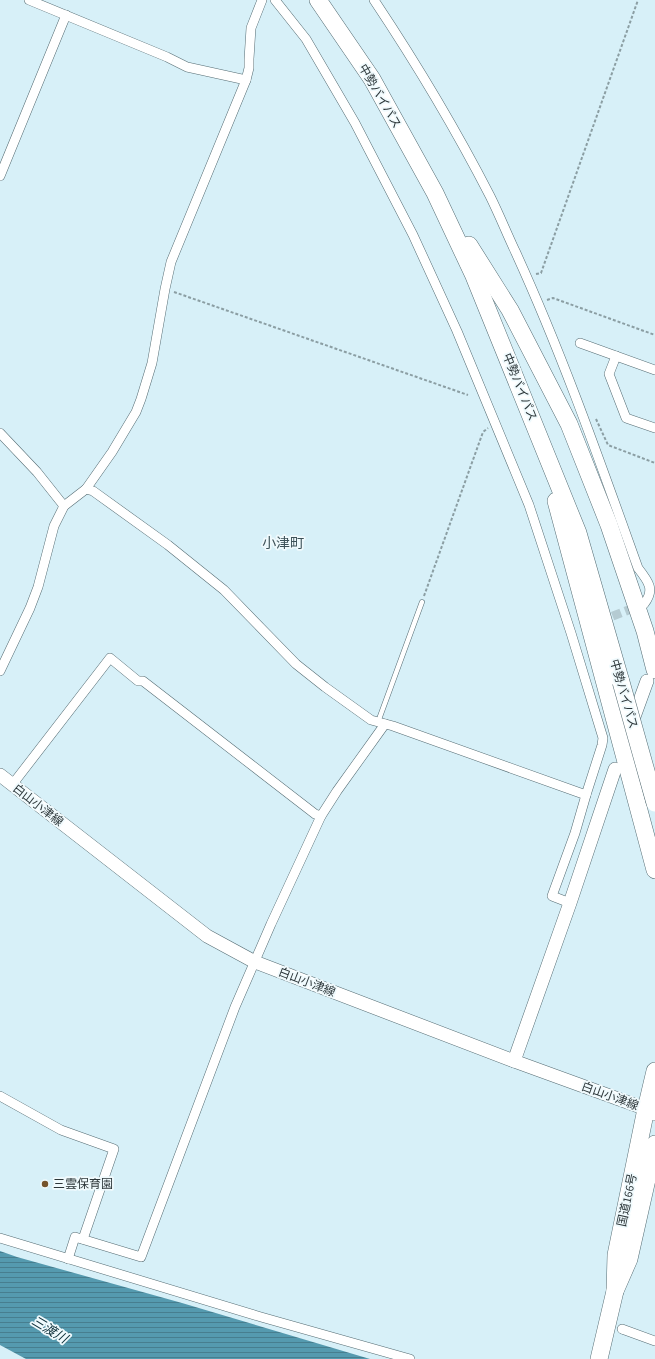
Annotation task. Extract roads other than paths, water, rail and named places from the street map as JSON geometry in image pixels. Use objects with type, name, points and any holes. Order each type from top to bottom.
[{"type":"highway","name":"中勢バイパス","points":[[318,0],[372,79],[435,193],[474,276],[578,533],[655,803]]},
{"type":"highway","points":[[435,193],[504,299],[569,424],[609,525],[645,631],[651,676]]},
{"type":"highway","points":[[538,431],[655,870]]},
{"type":"highway","name":"国道166号","points":[[615,1291],[616,1255],[650,1112],[655,1071]]},
{"type":"highway","name":"国道166号","points":[[599,1359],[615,1291],[629,1259],[655,1144]]},
{"type":"main road","points":[[629,729],[651,676]]},
{"type":"main road","points":[[514,1062],[615,769]]},
{"type":"main road","name":"白山小津線","points":[[0,776],[208,936],[256,962],[514,1062],[650,1112]]},
{"type":"street","points":[[29,0],[187,66],[246,80]]},
{"type":"street","points":[[0,671],[30,608],[38,587],[54,526],[64,506],[86,489],[112,452],[136,412],[152,363],[165,289],[175,250],[246,80],[250,68],[249,59],[251,28],[262,0]]},
{"type":"street","points":[[275,0],[306,39],[355,123],[406,221],[457,331],[529,505],[574,632],[603,738],[575,833],[552,896],[570,903]]},
{"type":"street","points":[[374,0],[407,49],[452,126],[490,197],[537,299],[582,411],[638,568],[654,587],[653,594],[644,604]]},
{"type":"street","points":[[0,176],[66,15]]},
{"type":"street","points":[[580,343],[655,370]]},
{"type":"street","points":[[616,356],[610,374],[626,418],[655,428]]},
{"type":"street","points":[[0,433],[37,472],[64,506]]},
{"type":"street","points":[[86,489],[93,491],[168,544],[224,590],[296,664],[325,687],[372,720],[586,795]]},
{"type":"street","points":[[12,785],[110,658],[138,681],[143,681],[315,814],[321,816]]},
{"type":"street","points":[[68,1259],[75,1237],[141,1257],[235,1007],[256,962],[271,924],[321,816],[381,723]]},
{"type":"street","points":[[0,1096],[61,1130],[114,1149],[83,1239]]},
{"type":"street","points":[[0,1238],[261,1317],[410,1359]]},
{"type":"street","points":[[622,1329],[655,1342]]},
{"type":"lane","points":[[381,723],[422,602]]},
{"type":"water","name":"三渡川","points":[[0,1251],[370,1359],[26,1359],[0,1345]]},
{"type":"tunnel","points":[[600,621],[639,606]]},
{"type":"place","name":"三雲保育園","points":[[45,1184]]},
{"type":"district","name":"小津町","points":[[283,543]]}]
